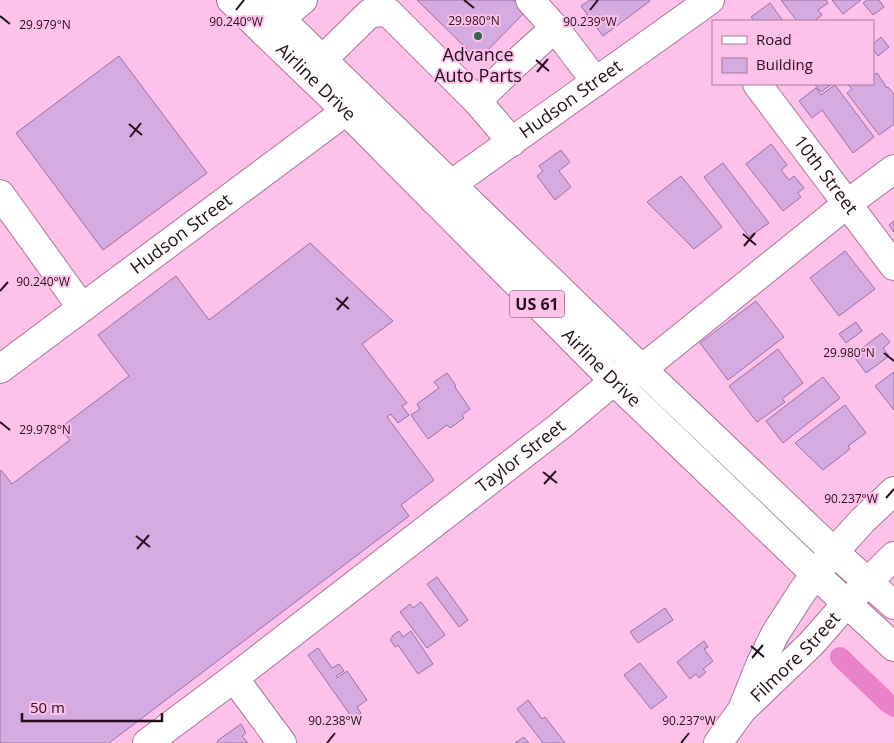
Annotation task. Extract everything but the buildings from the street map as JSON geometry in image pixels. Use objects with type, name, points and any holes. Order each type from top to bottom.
[{"type":"main road","name":"Airline Drive","points":[[231,0],[322,60],[354,104]]},
{"type":"main road","name":"Airline Drive","points":[[261,0],[273,26],[443,192],[642,369],[834,552],[894,605]]},
{"type":"main road","points":[[273,26],[304,0]]},
{"type":"main road","points":[[530,0],[555,28],[596,82]]},
{"type":"main road","name":"Hudson Street","points":[[443,192],[596,82],[704,8]]},
{"type":"main road","points":[[322,60],[370,13],[388,12],[477,101],[512,142]]},
{"type":"main road","points":[[477,101],[555,28]]},
{"type":"main road","name":"10th Street","points":[[758,85],[894,266]]},
{"type":"main road","name":"Hudson Street","points":[[0,369],[354,104]]},
{"type":"main road","name":"Taylor Street","points":[[147,743],[560,426],[614,381],[642,369],[847,204],[894,169]]},
{"type":"main road","name":"Airline Drive","points":[[443,192],[614,381],[894,647]]},
{"type":"main road","points":[[0,194],[82,308]]},
{"type":"main road","name":"Filmore Street","points":[[742,710],[760,665],[800,595],[834,552],[863,520],[894,491]]},
{"type":"main road","name":"Filmore Street","points":[[718,743],[742,710],[811,644],[847,603],[894,556]]},
{"type":"main road","points":[[234,678],[282,743]]},
{"type":"waterway","points":[[840,657],[894,707]]},
{"type":"place","name":"Advance Auto Parts","points":[[478,36]]}]
